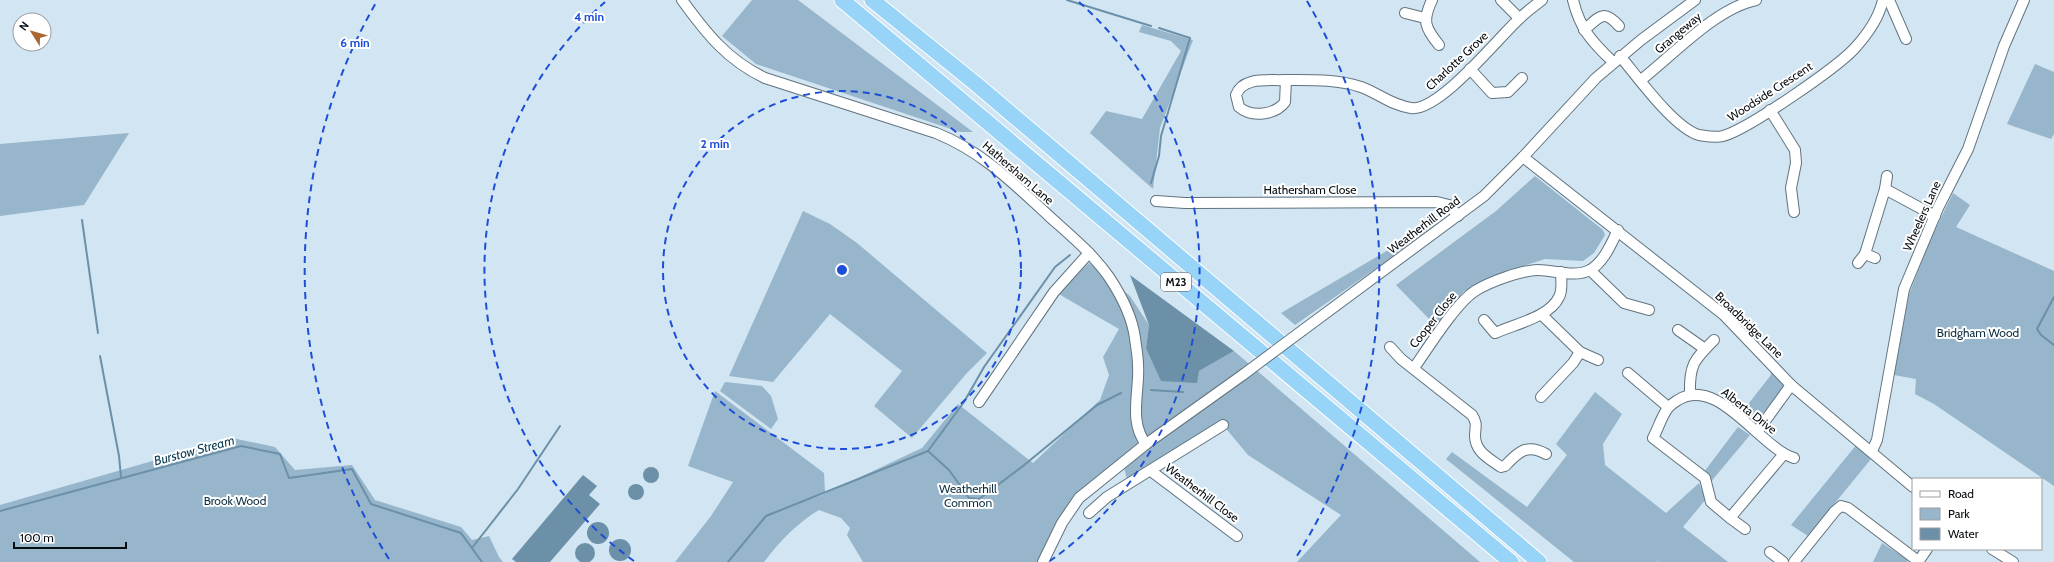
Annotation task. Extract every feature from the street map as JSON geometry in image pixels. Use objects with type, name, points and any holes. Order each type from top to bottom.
[{"type":"highway","name":"M23","points":[[842,0],[1510,562]]},
{"type":"highway","name":"M23","points":[[872,0],[976,84],[1539,562]]},
{"type":"street","name":"Hathersham Lane","points":[[682,0],[714,41],[746,69],[765,78],[936,132],[975,152],[996,168],[1089,253],[1109,277],[1126,308],[1135,336],[1139,366],[1135,399],[1137,422],[1138,431],[1146,444]]},
{"type":"street","points":[[1432,0],[1425,18],[1427,31],[1439,45]]},
{"type":"street","points":[[1500,0],[1519,18]]},
{"type":"street","name":"Charlotte Grove","points":[[1286,80],[1285,102],[1276,111],[1270,113],[1250,113],[1239,107],[1236,95],[1243,84],[1249,82],[1286,80],[1326,80],[1361,87],[1386,101],[1413,108],[1435,101],[1470,69],[1519,18],[1542,0]]},
{"type":"street","name":"Woodside Crescent","points":[[1573,0],[1578,21],[1584,30],[1641,80],[1682,126],[1697,134],[1710,137],[1723,136],[1735,131],[1770,110],[1835,66],[1854,49],[1881,10],[1883,0]]},
{"type":"street","name":"Weatherhill Road","points":[[1043,562],[1062,523],[1080,498],[1096,484],[1146,444],[1244,374],[1484,196],[1523,157],[1583,90],[1616,59],[1695,0]]},
{"type":"street","name":"Grangeway","points":[[1641,80],[1693,36],[1722,15],[1744,2],[1756,0]]},
{"type":"street","points":[[1889,0],[1906,39]]},
{"type":"street","name":"Wheelers Lane","points":[[1872,451],[1877,440],[1902,295],[1935,216],[1968,149],[2004,46],[2024,0]]},
{"type":"street","points":[[1405,14],[1425,18]]},
{"type":"street","points":[[1584,30],[1600,17],[1605,15],[1610,16],[1619,26]]},
{"type":"street","points":[[1470,69],[1492,93],[1508,92],[1522,78]]},
{"type":"street","points":[[1770,110],[1794,150],[1796,163],[1791,188],[1794,212]]},
{"type":"street","name":"Broadbridge Lane","points":[[1523,157],[1618,230],[1724,315],[1791,385],[1823,414],[1872,451],[1912,486]]},
{"type":"street","points":[[1858,263],[1870,256],[1888,176]]},
{"type":"street","points":[[1885,189],[1935,216]]},
{"type":"street","name":"Hathersham Close","points":[[1156,201],[1185,203],[1436,202],[1449,205],[1458,216]]},
{"type":"street","points":[[1618,230],[1601,261],[1590,270],[1624,303],[1649,310]]},
{"type":"street","points":[[980,402],[1054,292],[1089,253]]},
{"type":"street","name":"Cooper Close","points":[[1414,368],[1462,303],[1474,291],[1527,271],[1544,270],[1581,272],[1590,270]]},
{"type":"street","points":[[1484,320],[1495,332],[1542,315],[1552,309],[1560,296],[1561,272]]},
{"type":"street","points":[[1542,315],[1580,352],[1598,360]]},
{"type":"street","points":[[1678,330],[1705,349]]},
{"type":"street","points":[[1714,340],[1693,364],[1689,376],[1690,394],[1668,408],[1653,438],[1705,478],[1711,502],[1744,529]]},
{"type":"street","name":"Cooper Close","points":[[1390,347],[1401,359],[1472,415],[1476,422],[1475,436],[1477,446],[1482,453],[1501,467],[1506,466],[1514,455],[1526,450],[1539,451],[1546,454]]},
{"type":"street","points":[[1542,397],[1573,363],[1580,352]]},
{"type":"street","points":[[1628,373],[1645,382],[1668,408]]},
{"type":"street","points":[[1758,432],[1791,385]]},
{"type":"street","name":"Alberta Drive","points":[[1690,394],[1709,396],[1758,432],[1783,455],[1794,458]]},
{"type":"street","name":"Weatherhill Close","points":[[1089,513],[1107,497],[1223,425]]},
{"type":"street","points":[[1730,518],[1783,455]]},
{"type":"street","name":"Weatherhill Close","points":[[1151,471],[1237,536]]},
{"type":"street","points":[[1096,484],[1107,497]]},
{"type":"street","points":[[1794,562],[1835,511],[1841,506],[1848,508],[1918,562],[1926,550]]},
{"type":"street","points":[[1994,550],[2013,562]]},
{"type":"street","points":[[1770,552],[1783,562]]},
{"type":"green space","points":[[752,0],[798,0],[973,132],[960,132],[756,64],[722,36]]},
{"type":"green space","points":[[1142,25],[1193,40],[1160,128],[1153,189],[1090,133],[1106,111],[1142,119],[1181,51],[1171,41],[1139,32]]},
{"type":"green space","points":[[2035,64],[2054,72],[2054,134],[2051,139],[2007,124]]},
{"type":"green space","points":[[129,133],[84,205],[0,216],[0,144]]},
{"type":"green space","points":[[1535,176],[1603,230],[1605,235],[1594,253],[1583,261],[1545,259],[1490,277],[1463,292],[1437,327],[1396,285],[1496,211]]},
{"type":"green space","name":"Bridgham Wood","points":[[1953,193],[1970,205],[1956,227],[2054,271],[2054,486],[1934,404],[1915,394],[1916,379],[1894,375],[1909,294],[1932,236]]},
{"type":"green space","points":[[803,211],[830,224],[857,243],[987,353],[966,374],[912,438],[874,406],[902,371],[830,314],[773,382],[729,376]]},
{"type":"green space","points":[[1445,220],[1295,325],[1281,313],[1419,232]]},
{"type":"green space","name":"Weatherhill Common","points":[[1089,263],[1130,296],[1149,325],[1146,348],[1199,371],[1234,351],[1480,562],[1297,562],[1341,515],[1248,455],[1223,425],[1128,484],[1123,463],[1079,498],[1043,562],[863,562],[847,535],[850,528],[841,518],[819,510],[789,533],[764,562],[675,562],[711,516],[733,482],[688,466],[715,391],[824,473],[825,492],[810,499],[822,495],[922,448],[958,404],[1033,463],[1100,400],[1109,375],[1103,357],[1119,329],[1057,293]]},
{"type":"green space","points":[[1768,361],[1787,385],[1759,418],[1753,421],[1742,412],[1771,375]]},
{"type":"green space","points":[[725,382],[762,386],[771,396],[778,419],[771,429],[720,391]]},
{"type":"green space","points":[[1595,392],[1622,414],[1603,444],[1605,465],[1666,513],[1699,483],[1706,499],[1683,527],[1728,562],[1659,562],[1656,560],[1658,562],[1574,562],[1446,459],[1452,452],[1527,507],[1567,455],[1556,444]]},
{"type":"green space","points":[[1738,427],[1750,435],[1709,484],[1704,472]]},
{"type":"green space","name":"Brook Wood","points":[[232,438],[275,447],[295,470],[352,465],[375,500],[461,527],[472,540],[489,536],[503,562],[0,562],[0,505]]},
{"type":"green space","points":[[1857,444],[1871,459],[1808,536],[1791,525]]},
{"type":"green space","points":[[1882,543],[1908,560],[1907,562],[1873,562]]},
{"type":"water","points":[[1130,275],[1234,351],[1199,371],[1197,383],[1161,381],[1146,348],[1149,325]]},
{"type":"water","points":[[648,467],[654,467],[659,472],[657,481],[654,483],[648,483],[643,478],[643,472]]},
{"type":"water","points":[[583,475],[597,486],[589,495],[600,504],[550,562],[516,562],[512,559]]},
{"type":"water","points":[[633,484],[639,484],[644,489],[642,498],[639,500],[633,500],[628,495],[628,489]]},
{"type":"water","points":[[598,522],[606,525],[609,533],[606,541],[598,544],[590,541],[587,533],[590,525]]},
{"type":"water","points":[[620,539],[628,542],[631,550],[628,558],[620,561],[612,558],[609,550],[612,542]]},
{"type":"water","points":[[585,543],[592,546],[595,553],[592,560],[585,563],[578,560],[575,553],[578,546]]},
{"type":"waterway","points":[[1067,0],[1151,26]]},
{"type":"waterway","points":[[1151,183],[1159,156],[1161,136],[1190,38],[1159,28]]},
{"type":"waterway","points":[[82,220],[98,333]]},
{"type":"waterway","points":[[728,562],[766,516],[928,451],[964,402],[984,367],[1055,267],[1070,255]]},
{"type":"waterway","points":[[2054,297],[2037,329],[2041,335],[2054,345]]},
{"type":"waterway","points":[[100,356],[119,456],[121,477]]},
{"type":"waterway","points":[[1151,390],[1183,392]]},
{"type":"waterway","points":[[928,451],[949,470],[969,498],[979,499],[1023,466],[1097,405],[1121,393]]},
{"type":"waterway","points":[[472,548],[518,489],[560,426]]},
{"type":"waterway","name":"Burstow Stream","points":[[0,511],[241,446],[280,454],[289,478],[352,469],[371,504],[461,533],[482,562]]}]
